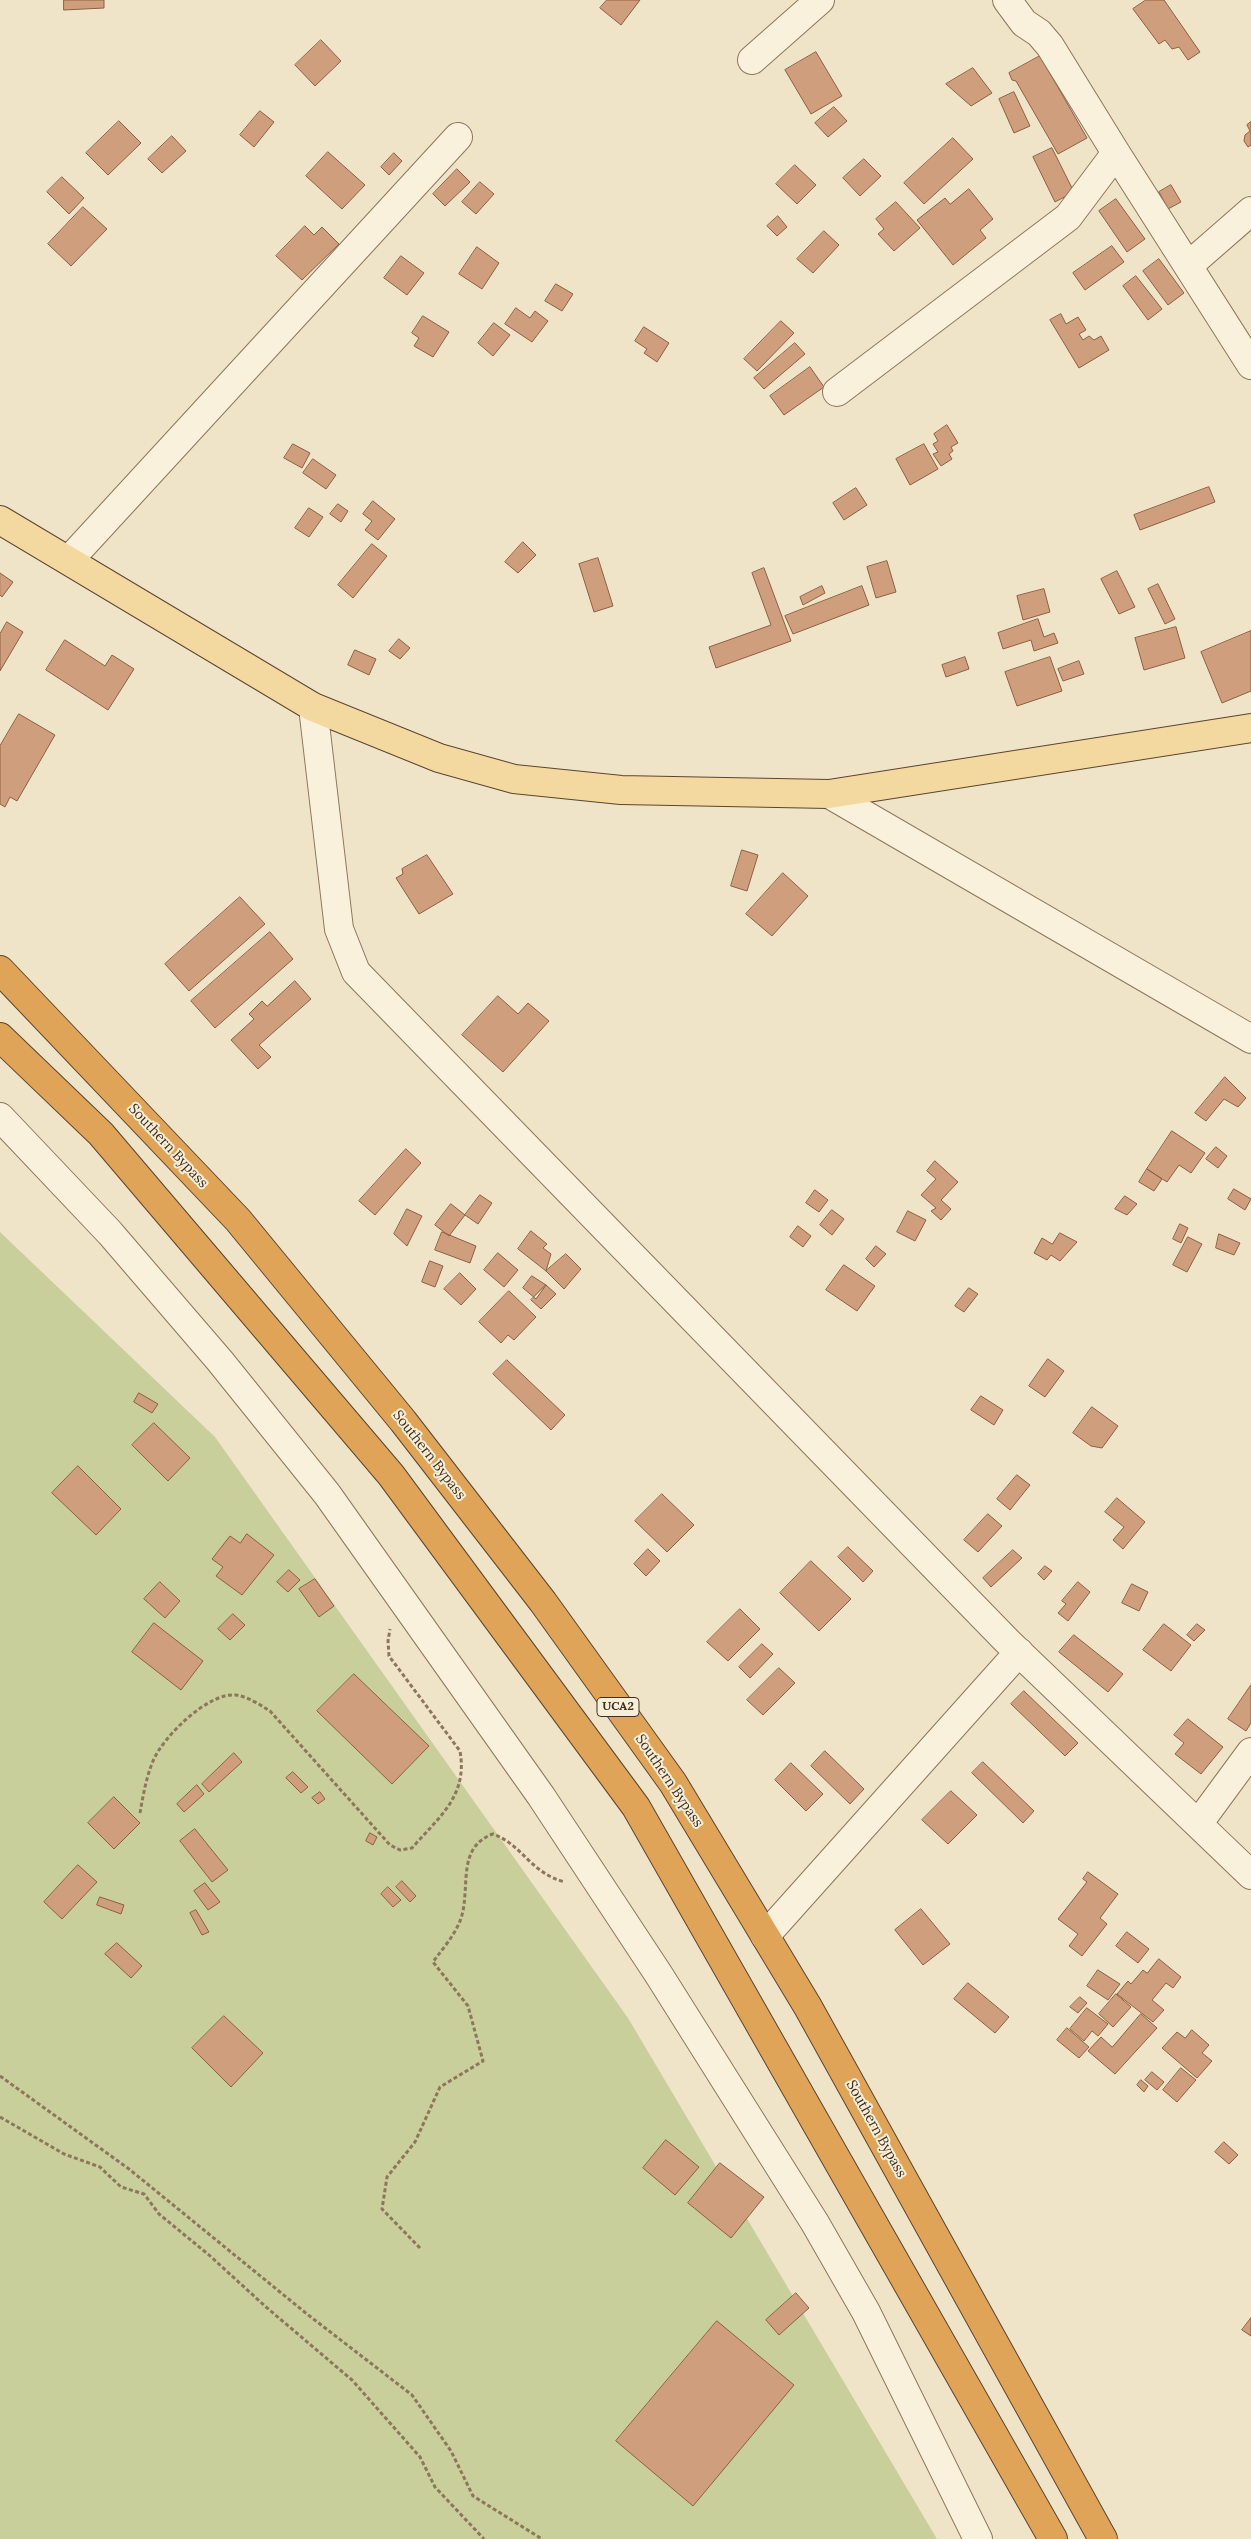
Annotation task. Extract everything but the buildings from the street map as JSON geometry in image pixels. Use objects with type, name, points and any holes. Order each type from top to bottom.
[{"type":"highway","name":"Southern Bypass","points":[[0,970],[238,1220],[403,1421],[543,1602],[673,1783],[813,2015],[1103,2539]]},
{"type":"highway","points":[[0,1036],[101,1134],[392,1475],[636,1807],[1053,2539]]},
{"type":"main road","points":[[0,520],[70,559],[313,707],[439,758],[514,779],[622,790],[829,794],[1251,728]]},
{"type":"street","points":[[752,60],[820,0]]},
{"type":"street","points":[[1007,0],[1024,23],[1039,33],[1050,46],[1251,365]]},
{"type":"street","points":[[70,559],[458,137]]},
{"type":"street","points":[[837,392],[1068,217],[1116,153]]},
{"type":"street","points":[[1188,266],[1251,211]]},
{"type":"street","points":[[313,707],[339,929],[356,972],[1019,1652],[1251,1875]]},
{"type":"street","points":[[829,794],[1251,1039]]},
{"type":"street","points":[[0,1117],[110,1233],[220,1361],[327,1494],[535,1788],[605,1892],[815,2223],[866,2312],[978,2539]]},
{"type":"street","points":[[765,1936],[1019,1652]]},
{"type":"street","points":[[1198,1824],[1251,1752]]},
{"type":"path","points":[[140,1814],[151,1767],[163,1744],[194,1712],[216,1698],[235,1695],[252,1700],[270,1711],[390,1845],[400,1850],[412,1848],[454,1799],[461,1782],[462,1765],[460,1751],[389,1656],[388,1641],[398,1595]]},
{"type":"path","points":[[420,2248],[382,2209],[387,2177],[415,2142],[440,2087],[482,2061],[468,2006],[433,1962],[452,1936],[462,1917],[469,1857],[474,1846],[483,1838],[493,1834],[506,1839],[545,1875],[605,1892]]},
{"type":"path","points":[[0,2076],[129,2169],[307,2314],[412,2395],[451,2451],[474,2496],[542,2539]]},
{"type":"path","points":[[0,2117],[64,2154],[100,2167],[121,2187],[144,2194],[159,2214],[209,2255],[266,2307],[352,2380],[420,2456],[435,2487],[484,2539]]},
{"type":"green space","points":[[0,1232],[215,1437],[628,2018],[937,2539],[0,2539]]}]
